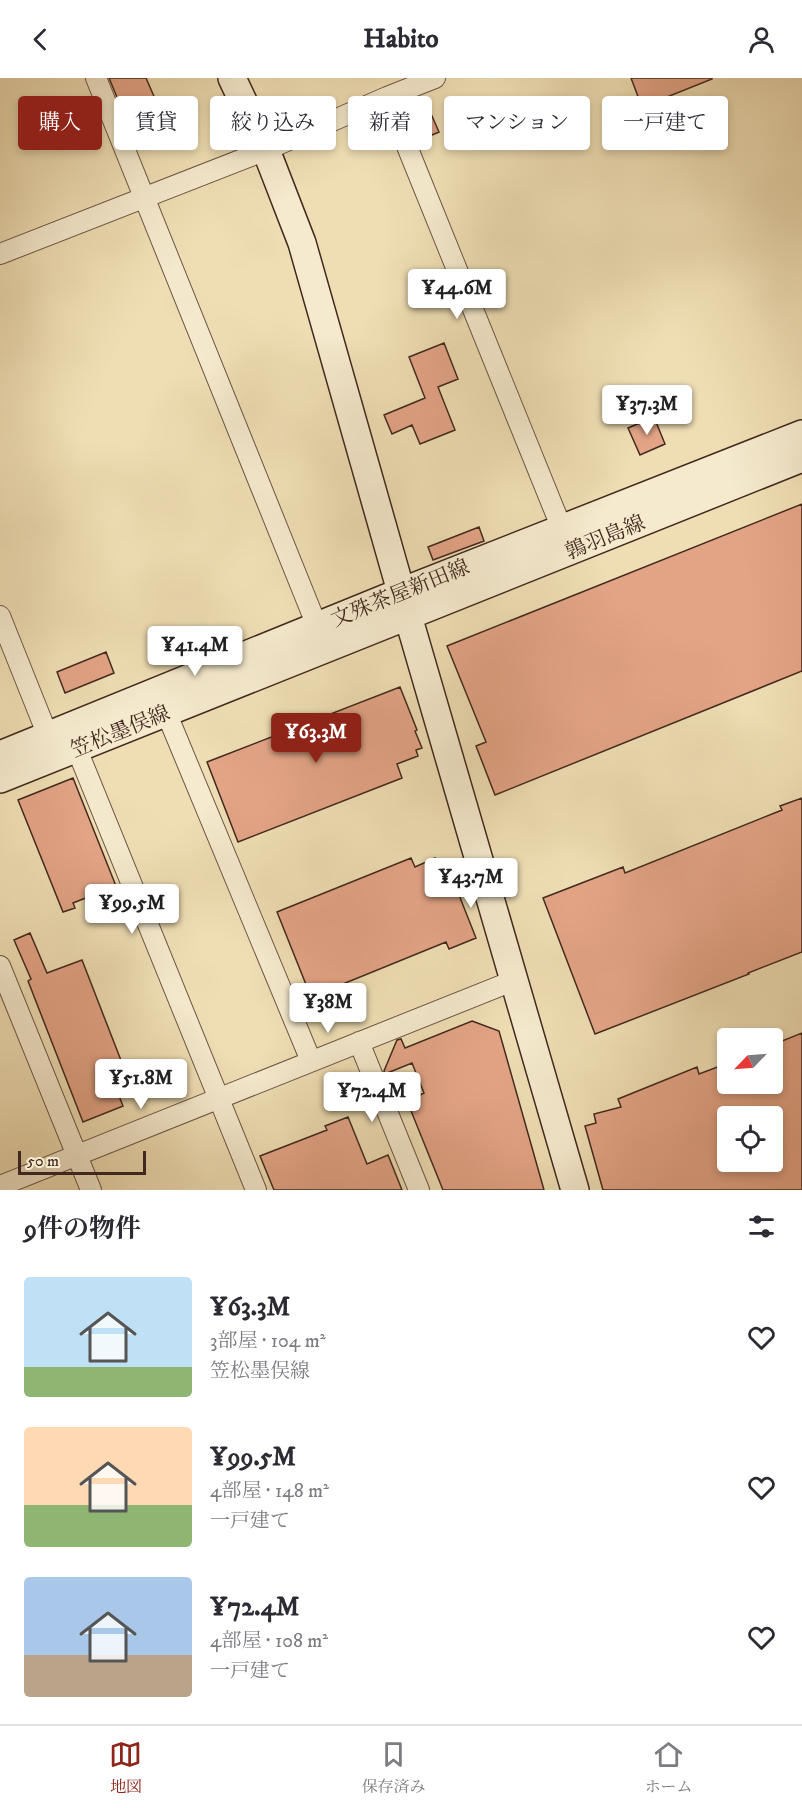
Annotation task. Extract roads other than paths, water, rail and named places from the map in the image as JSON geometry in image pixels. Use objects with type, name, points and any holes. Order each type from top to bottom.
[{"type":"main road","points":[[232,78],[240,96]]},
{"type":"main road","points":[[266,150],[283,190],[309,266],[404,604],[575,1190]]},
{"type":"main road","name":"文殊茶屋新田線","points":[[0,755],[317,626],[404,604],[562,529],[802,434]]},
{"type":"main road","name":"鶉羽島線","points":[[404,604],[802,458]]},
{"type":"main road","name":"笠松墨俣線","points":[[0,779],[166,712],[404,604]]},
{"type":"street","points":[[96,78],[317,626]]},
{"type":"street","points":[[390,96],[435,78]]},
{"type":"street","points":[[0,254],[266,150]]},
{"type":"street","points":[[408,150],[562,529]]},
{"type":"street","points":[[0,616],[48,736]]},
{"type":"street","points":[[166,712],[311,1061]]},
{"type":"street","points":[[81,757],[256,1190]]},
{"type":"street","points":[[0,966],[91,1190]]},
{"type":"street","points":[[0,1186],[515,980]]},
{"type":"street","points":[[359,1041],[419,1190]]}]
